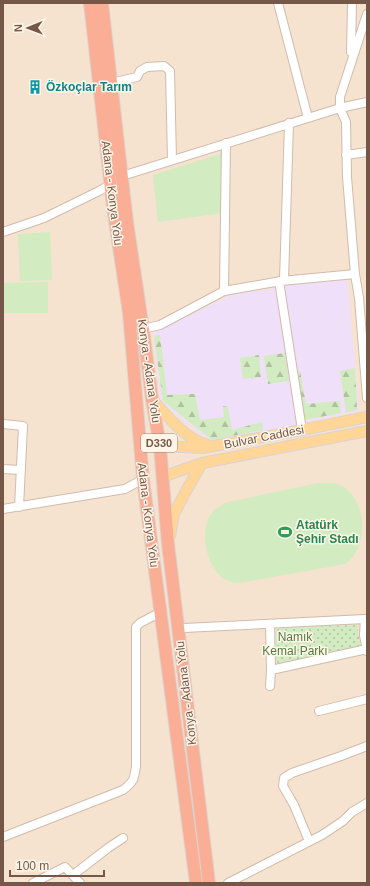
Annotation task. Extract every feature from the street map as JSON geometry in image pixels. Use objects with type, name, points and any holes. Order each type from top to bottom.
[{"type":"highway","name":"Adana - Konya Yolu","points":[[90,3],[111,184],[129,313],[143,479],[196,883]]},
{"type":"highway","name":"Konya - Adana Yolu","points":[[102,3],[127,222],[152,400],[160,446],[168,544],[209,883]]},
{"type":"highway","points":[[140,448],[160,446]]},
{"type":"highway","points":[[143,479],[162,477]]},
{"type":"main road","points":[[152,400],[185,434],[200,444],[214,447]]},
{"type":"main road","name":"Bulvar Caddesi","points":[[160,446],[214,447],[367,417]]},
{"type":"main road","points":[[162,477],[202,463],[367,431]]},
{"type":"main road","points":[[168,544],[174,514],[202,463]]},
{"type":"street","points":[[278,3],[308,118]]},
{"type":"street","points":[[351,61],[352,3]]},
{"type":"street","points":[[367,14],[340,97],[340,108],[346,122],[347,177],[355,274],[363,298],[367,398]]},
{"type":"street","points":[[111,83],[137,78],[140,71],[147,67],[164,66],[170,70],[172,160]]},
{"type":"street","points":[[3,232],[44,218],[99,191],[122,176],[340,108],[367,102]]},
{"type":"street","points":[[289,124],[282,281],[302,430]]},
{"type":"street","points":[[224,290],[226,144]]},
{"type":"street","points":[[346,155],[367,152]]},
{"type":"street","points":[[143,329],[160,325],[224,290],[282,281],[355,274]]},
{"type":"street","points":[[3,424],[23,426],[19,507]]},
{"type":"street","points":[[3,469],[21,470]]},
{"type":"street","points":[[3,509],[125,489],[143,479]]},
{"type":"street","points":[[3,838],[122,790],[134,780],[136,766],[136,627],[140,622],[161,612]]},
{"type":"street","points":[[184,628],[366,619],[364,635],[367,650],[271,670]]},
{"type":"street","points":[[270,624],[270,686]]},
{"type":"street","points":[[319,711],[367,699]]},
{"type":"street","points":[[309,841],[294,806],[283,786],[284,778],[292,773],[367,746]]},
{"type":"street","points":[[228,883],[322,834],[343,821],[352,812],[367,803]]},
{"type":"street","points":[[73,876],[123,838]]},
{"type":"street","points":[[33,883],[65,867],[80,883]]},
{"type":"shaded area","points":[[3,3],[367,3],[367,883],[3,883]]},
{"type":"shaded area","points":[[344,278],[348,283],[359,411],[303,422],[281,286]]},
{"type":"shaded area","points":[[276,288],[299,425],[211,442],[161,401],[153,333],[231,295]]},
{"type":"green space","points":[[223,153],[223,213],[158,222],[153,175]]},
{"type":"green space","points":[[50,232],[52,280],[20,281],[18,234]]},
{"type":"green space","points":[[48,282],[48,313],[3,313],[3,283]]},
{"type":"green space","points":[[160,335],[167,395],[195,394],[200,420],[224,417],[223,406],[228,407],[232,430],[262,422],[263,430],[212,440],[163,401],[154,336]]},
{"type":"green space","points":[[285,353],[289,381],[268,384],[264,356]]},
{"type":"green space","points":[[259,355],[261,377],[243,379],[240,358]]},
{"type":"green space","points":[[355,368],[357,410],[346,412],[340,371]]},
{"type":"green space","points":[[300,371],[306,404],[339,401],[341,413],[304,420],[295,372]]},
{"type":"green space","name":"Atatürk Şehir Stadı","points":[[319,483],[336,483],[348,490],[355,499],[360,510],[362,535],[359,546],[353,556],[345,564],[238,583],[227,580],[219,575],[209,558],[205,536],[209,517],[215,510],[228,502]]},
{"type":"green space","name":"Namık Kemal Parkı","points":[[357,625],[361,650],[276,663],[276,631],[279,628]]},
{"type":"place","name":"Özkoçlar Tarım","points":[[35,87]]},
{"type":"place","name":"Atatürk Şehir Stadı","points":[[285,532]]}]
